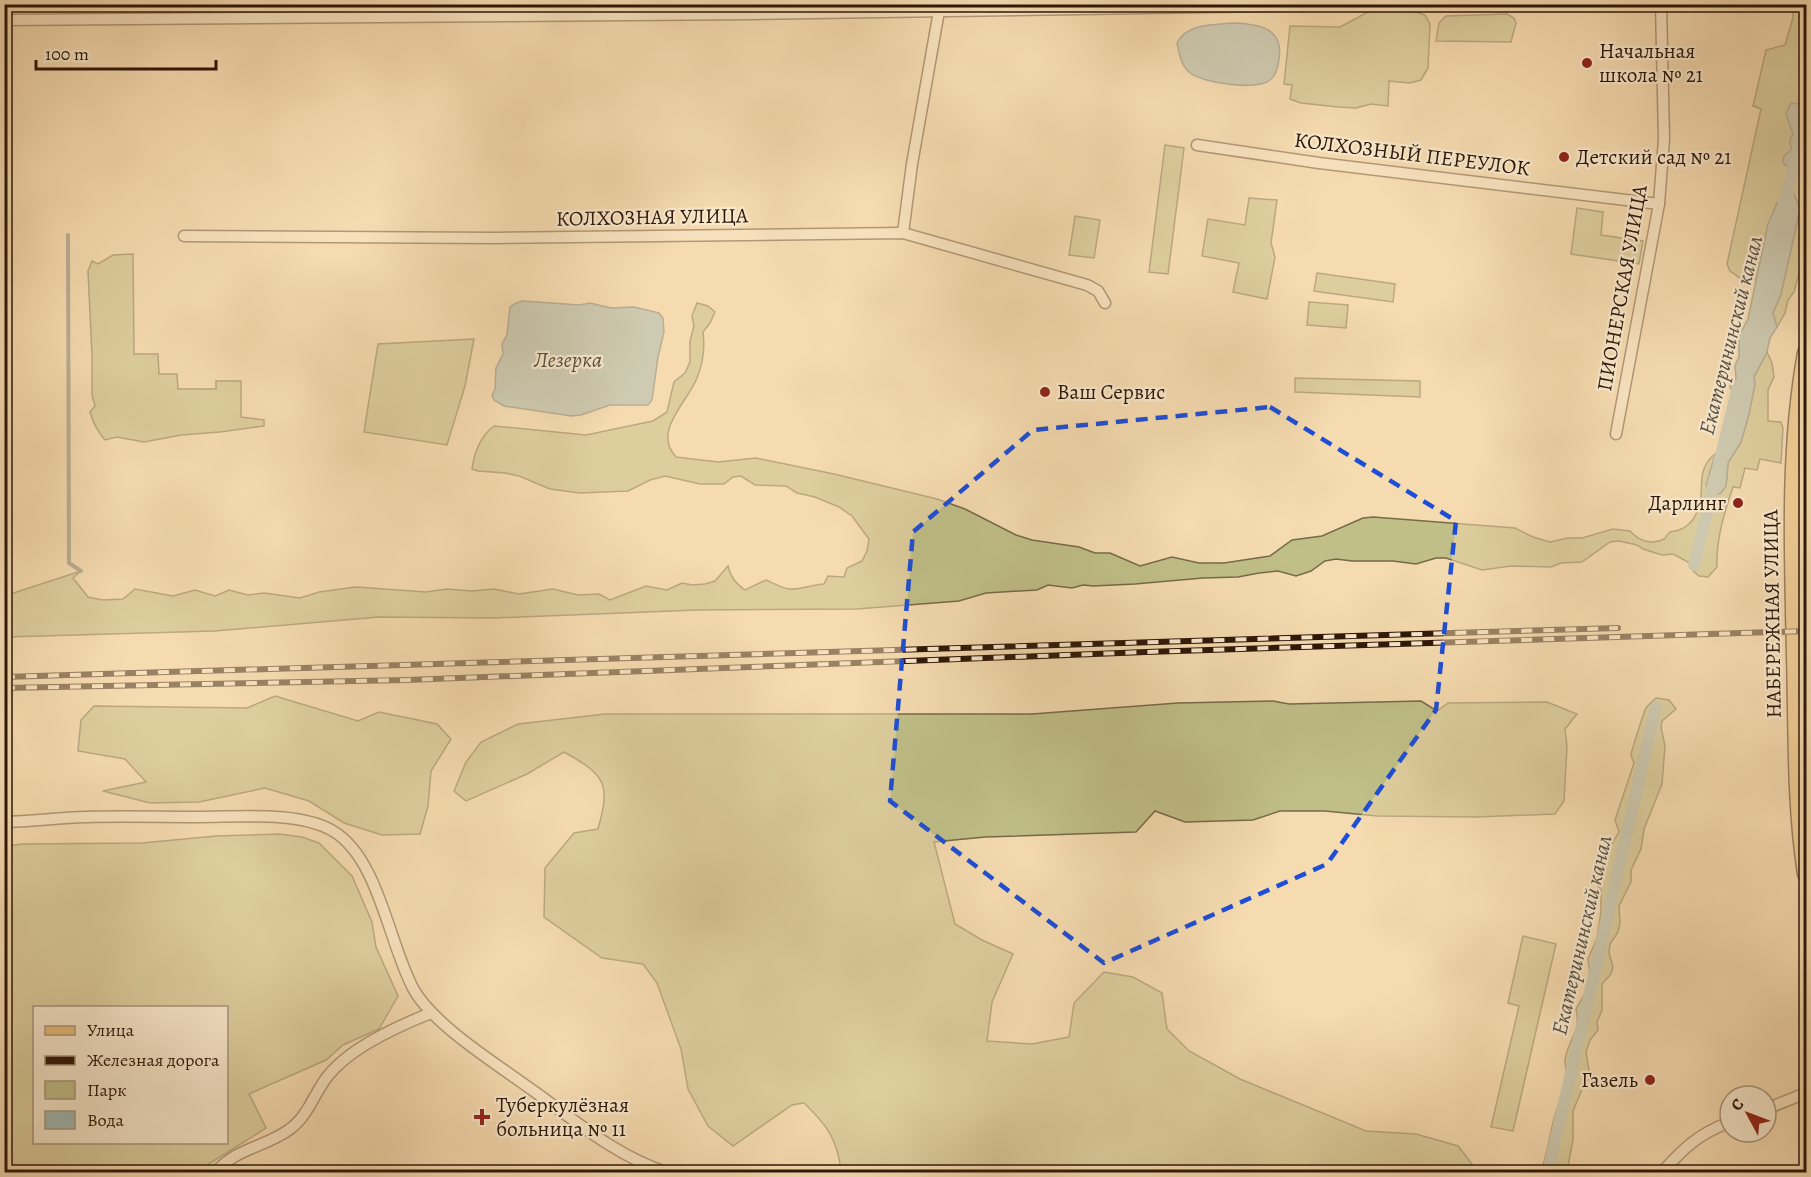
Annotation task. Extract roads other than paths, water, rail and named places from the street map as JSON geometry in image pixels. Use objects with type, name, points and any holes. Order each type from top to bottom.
[{"type":"main road","name":"НАБЕРЕЖНАЯ УЛИЦА","points":[[1806,353],[1796,426],[1792,528],[1800,822],[1806,864]]},
{"type":"street","points":[[4,20],[81,21],[1409,4]]},
{"type":"street","name":"ПИОНЕРСКАЯ УЛИЦА","points":[[1616,434],[1659,204],[1664,140],[1661,4]]},
{"type":"street","points":[[903,233],[912,164],[939,11]]},
{"type":"street","name":"КОЛХОЗНЫЙ ПЕРЕУЛОК","points":[[1197,145],[1319,163],[1659,204]]},
{"type":"street","name":"КОЛХОЗНАЯ УЛИЦА","points":[[184,236],[496,238],[903,233],[1087,285],[1098,291],[1106,303]]},
{"type":"street","points":[[4,822],[85,817],[246,816],[303,819],[334,831],[354,850],[371,877],[405,969],[415,991],[431,1013],[483,1055],[591,1132],[632,1158],[666,1173]]},
{"type":"street","points":[[216,1173],[230,1158],[292,1128],[315,1099],[325,1079],[338,1063],[350,1054],[431,1013]]},
{"type":"street","points":[[1778,1104],[1806,1094]]},
{"type":"street","points":[[1662,1173],[1694,1139],[1718,1126]]},
{"type":"water","points":[[1234,23],[1261,27],[1274,34],[1278,40],[1280,49],[1278,65],[1270,80],[1254,85],[1216,82],[1195,76],[1184,66],[1177,43],[1182,36],[1202,26]]},
{"type":"water","points":[[1806,99],[1806,161],[1803,168],[1797,170],[1785,165],[1783,161],[1784,156],[1791,150],[1790,139],[1793,134],[1786,114],[1791,103],[1799,104]]},
{"type":"water","points":[[1788,190],[1794,194],[1800,209],[1781,294],[1773,313],[1777,327],[1754,377],[1755,384],[1749,414],[1741,442],[1728,463],[1726,486],[1721,493],[1715,495],[1706,485],[1714,458],[1725,446],[1736,404],[1730,386],[1736,378],[1735,366],[1739,357],[1739,336],[1748,319],[1768,224],[1777,203],[1783,206],[1789,204]]},
{"type":"water","name":"Лезерка","points":[[523,301],[579,305],[590,303],[611,308],[634,307],[659,313],[663,318],[664,332],[652,400],[648,405],[610,405],[571,416],[504,406],[494,400],[492,395],[495,389],[496,368],[503,354],[502,344],[507,335],[510,307]]},
{"type":"waterway","name":"Екатерининский канал","points":[[1780,221],[1797,154]]},
{"type":"waterway","points":[[68,235],[69,563],[81,571]]},
{"type":"waterway","name":"Екатерининский канал","points":[[1719,463],[1738,387]]},
{"type":"waterway","name":"Екатерининский канал","points":[[1694,565],[1715,480]]},
{"type":"waterway","name":"Екатерининский канал","points":[[1548,1172],[1656,707]]},
{"type":"railway","points":[[4,677],[1618,628]]},
{"type":"railway","points":[[4,688],[407,680],[1146,652],[1806,631]]},
{"type":"place","name":"Начальная школа № 21","points":[[1587,63]]},
{"type":"place","name":"Детский сад № 21","points":[[1564,157]]},
{"type":"place","name":"Ваш Сервис","points":[[1045,392]]},
{"type":"place","name":"Дарлинг","points":[[1738,503]]},
{"type":"place","name":"Газель","points":[[1650,1080]]},
{"type":"place","name":"Туберкулёзная больница № 11","points":[[482,1117]]}]
